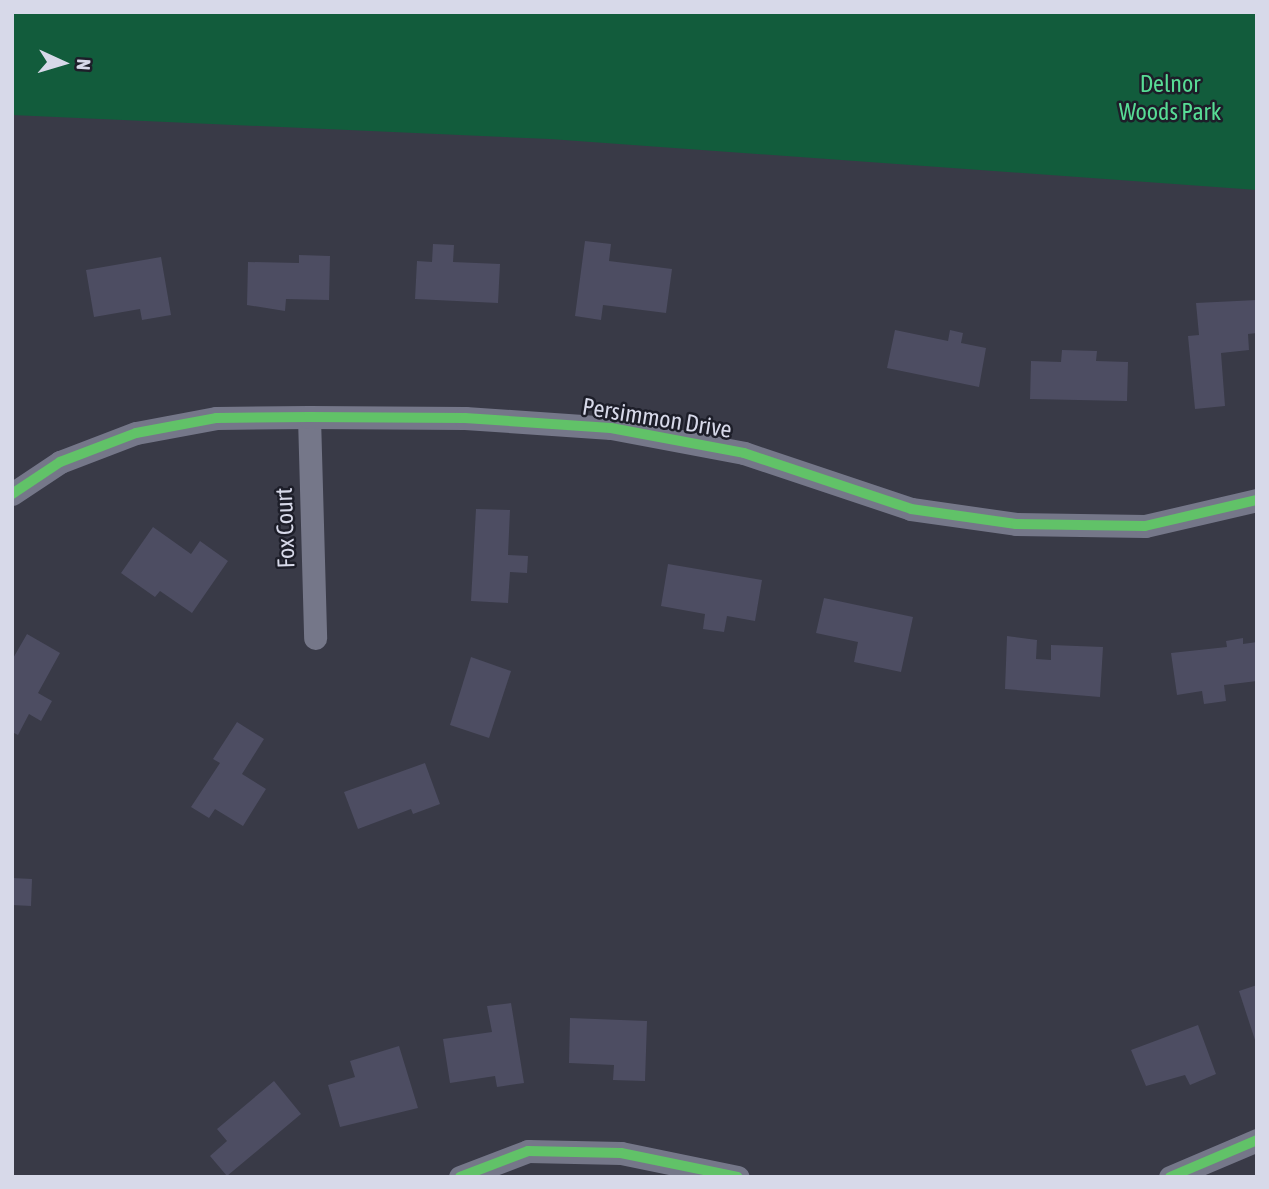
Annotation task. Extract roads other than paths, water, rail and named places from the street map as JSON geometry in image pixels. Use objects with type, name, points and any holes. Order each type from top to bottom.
[{"type":"street","name":"Persimmon Drive","points":[[12,494],[60,462],[136,433],[216,418],[309,417],[465,418],[611,429],[744,453],[911,509],[1016,524],[1146,526],[1257,500]]},
{"type":"street","name":"Fox Court","points":[[309,417],[315,638]]},
{"type":"street","points":[[1170,1177],[1257,1140]]},
{"type":"street","points":[[460,1177],[528,1151],[621,1153],[738,1177]]},
{"type":"park label","name":"Delnor Woods Park","points":[[1170,98]]}]
